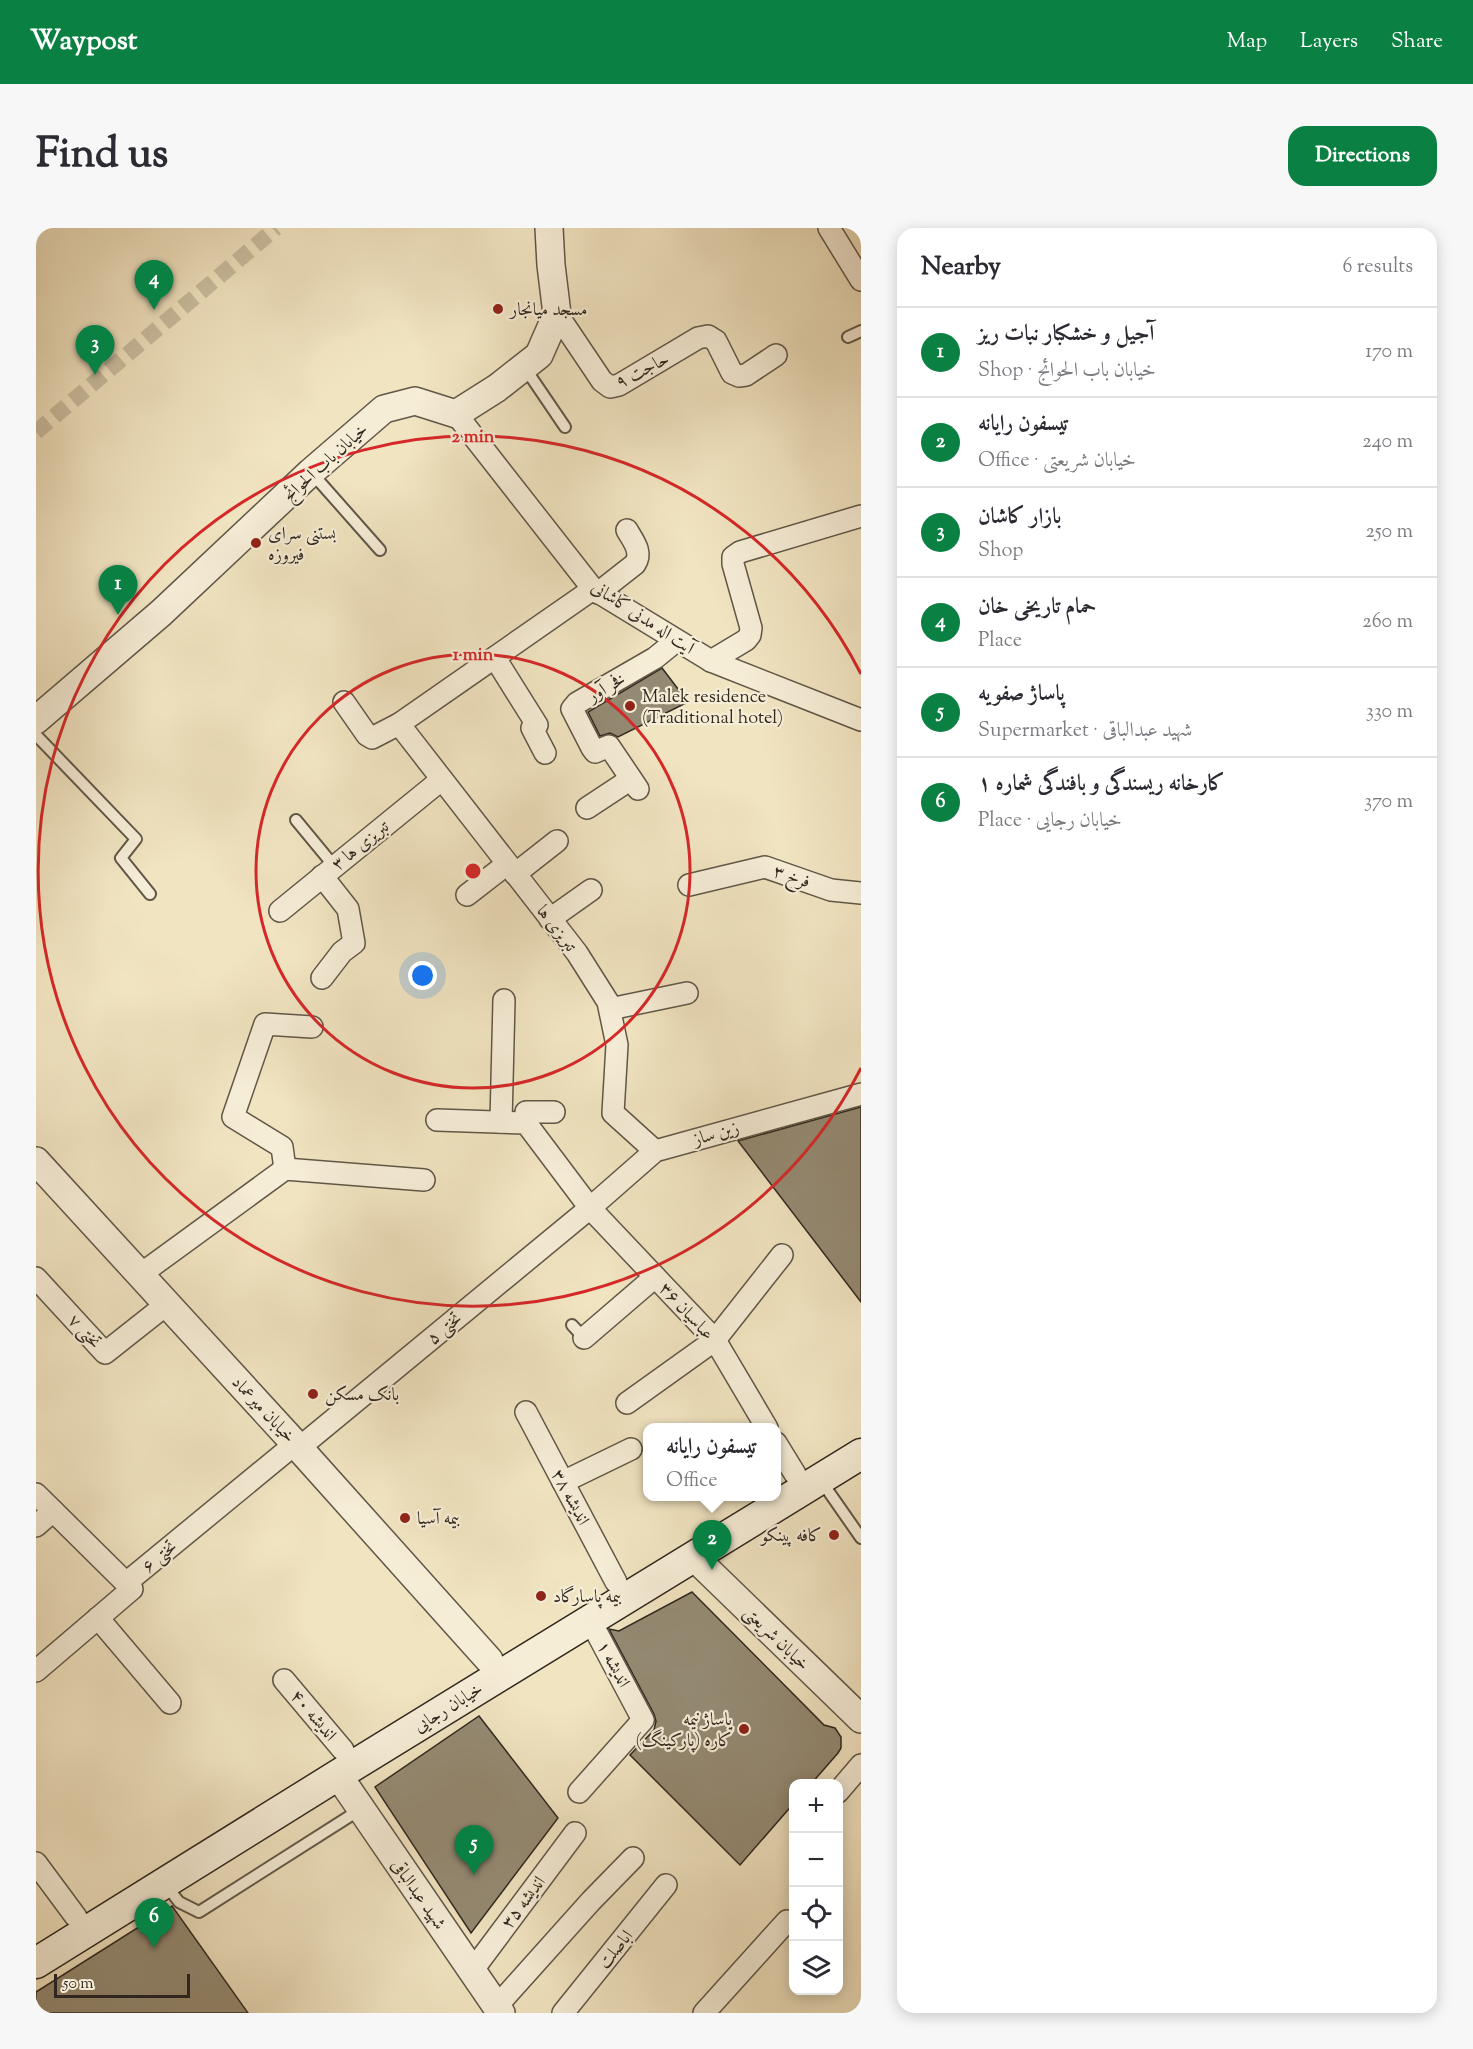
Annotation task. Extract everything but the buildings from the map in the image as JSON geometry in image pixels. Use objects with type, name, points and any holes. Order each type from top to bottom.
[{"type":"main road","name":"خیابان رجایی","points":[[781,1491],[861,1433]]},
{"type":"main road","name":"خیابان رجایی","points":[[797,1479],[861,1454]]},
{"type":"main road","name":"خیابان رجایی","points":[[36,1963],[165,1883],[489,1660],[750,1501]]},
{"type":"main road","name":"خیابان رجایی","points":[[36,1942],[340,1763],[590,1620],[694,1557],[768,1501]]},
{"type":"street","points":[[456,414],[497,388],[539,355],[557,314],[549,228]]},
{"type":"street","points":[[829,228],[861,280]]},
{"type":"street","name":"حاجت ۹","points":[[557,314],[602,381],[610,387],[619,385],[698,338],[708,336],[716,341],[732,373],[739,376],[746,375],[776,355]]},
{"type":"street","name":"خیابان باب الحوائج","points":[[36,720],[160,614],[311,472],[384,409],[415,401],[456,414]]},
{"type":"street","name":"آیت اله مدنی کاشانی","points":[[456,414],[595,591],[711,661],[861,720]]},
{"type":"street","points":[[711,661],[746,640],[750,635],[751,628],[733,557],[740,552],[861,516]]},
{"type":"street","points":[[344,702],[367,735],[372,738],[399,724],[635,564],[639,558],[639,551],[627,530]]},
{"type":"street","name":"فخر آور","points":[[587,808],[634,784],[609,746],[595,752],[573,709],[577,703],[660,666],[675,641]]},
{"type":"street","points":[[495,658],[537,725],[532,728],[545,753]]},
{"type":"street","name":"تبریزی ها","points":[[399,724],[577,953],[608,1002],[617,1045],[614,1113],[655,1151]]},
{"type":"street","name":"تبریزی ها ۳","points":[[280,911],[441,780]]},
{"type":"street","points":[[467,895],[557,842]]},
{"type":"street","name":"فرخ ۳","points":[[689,885],[765,867],[831,890],[861,893]]},
{"type":"street","points":[[322,978],[342,952],[354,943],[348,909],[328,871]]},
{"type":"street","points":[[550,919],[591,890]]},
{"type":"street","points":[[610,1009],[687,993]]},
{"type":"street","points":[[501,1122],[504,1000]]},
{"type":"street","points":[[285,1169],[282,1147],[234,1118],[265,1024],[312,1027]]},
{"type":"street","name":"زین ساز","points":[[590,1208],[655,1151],[861,1094]]},
{"type":"street","points":[[437,1120],[526,1123],[526,1112],[554,1112]]},
{"type":"street","name":"عباسیان ۳۶","points":[[526,1123],[590,1208],[715,1340],[764,1423]]},
{"type":"street","points":[[141,1274],[285,1169],[424,1180]]},
{"type":"street","name":"خیابان میرعماد","points":[[40,1173],[141,1274],[489,1660]]},
{"type":"street","name":"تختی ۵","points":[[297,1446],[590,1208]]},
{"type":"street","points":[[627,1403],[715,1340],[782,1255]]},
{"type":"street","points":[[578,1332],[655,1277]]},
{"type":"street","name":"تختی ۷","points":[[36,1278],[105,1353],[167,1304]]},
{"type":"street","name":"اندیشه ۳۸","points":[[526,1412],[616,1582]]},
{"type":"street","name":"تختی ۶","points":[[36,1671],[132,1590],[126,1583],[297,1446]]},
{"type":"street","points":[[563,1482],[631,1449]]},
{"type":"street","points":[[781,1450],[797,1479]]},
{"type":"street","points":[[36,1494],[126,1583]]},
{"type":"street","points":[[36,1526],[53,1511]]},
{"type":"street","name":"خیابان شریعتی","points":[[694,1557],[861,1719]]},
{"type":"street","points":[[98,1618],[170,1703]]},
{"type":"street","name":"اندیشه ۱","points":[[579,1792],[643,1720],[590,1620]]},
{"type":"street","name":"اندیشه ۴۰","points":[[284,1680],[340,1763]]},
{"type":"street","name":"شهید عبدالباقی","points":[[340,1763],[361,1809],[499,2010]]},
{"type":"street","points":[[843,1786],[861,1765]]},
{"type":"street","name":"اندیشه ۳۵","points":[[472,1971],[574,1833]]},
{"type":"street","points":[[499,2010],[591,1900],[633,1858]]},
{"type":"street","points":[[36,1863],[76,1917]]},
{"type":"street","name":"اباصلت","points":[[563,2013],[666,1885]]},
{"type":"street","points":[[704,2013],[787,1921]]},
{"type":"lane","points":[[848,337],[861,331]]},
{"type":"lane","points":[[524,367],[565,427]]},
{"type":"lane","points":[[311,472],[380,550]]},
{"type":"lane","points":[[36,735],[136,839],[121,858],[150,894]]},
{"type":"lane","points":[[296,819],[328,871]]},
{"type":"lane","points":[[797,1479],[861,1538]]},
{"type":"lane","points":[[165,1883],[179,1902],[199,1912],[361,1809]]},
{"type":"tunnel","points":[[36,432],[276,228]]},
{"type":"place","name":"مسجد میانجار","points":[[498,309]]},
{"type":"place","name":"حمام تاریخی خان","points":[[154,310]]},
{"type":"place","name":"بازار کاشان","points":[[95,375]]},
{"type":"place","name":"بستنی سرای فیروزه","points":[[256,543]]},
{"type":"place","name":"آجیل و خشکبار نبات ریز","points":[[118,615]]},
{"type":"place","name":"Malek residence (Traditional hotel)","points":[[630,706]]},
{"type":"place","name":"بانک مسکن","points":[[313,1394]]},
{"type":"place","name":"بیمه آسیا","points":[[405,1518]]},
{"type":"place","name":"کافه پینکو","points":[[834,1535]]},
{"type":"place","name":"تیسفون رایانه","points":[[712,1570]]},
{"type":"place","name":"بیمه پاسارگاد","points":[[541,1596]]},
{"type":"place","name":"پاساژ نیمه کاره (پارکینگ)","points":[[744,1729]]},
{"type":"place","name":"پاساژ صفویه","points":[[474,1875]]},
{"type":"place","name":"کارخانه ریسندگی و بافندگی شماره ۱","points":[[154,1948]]}]
